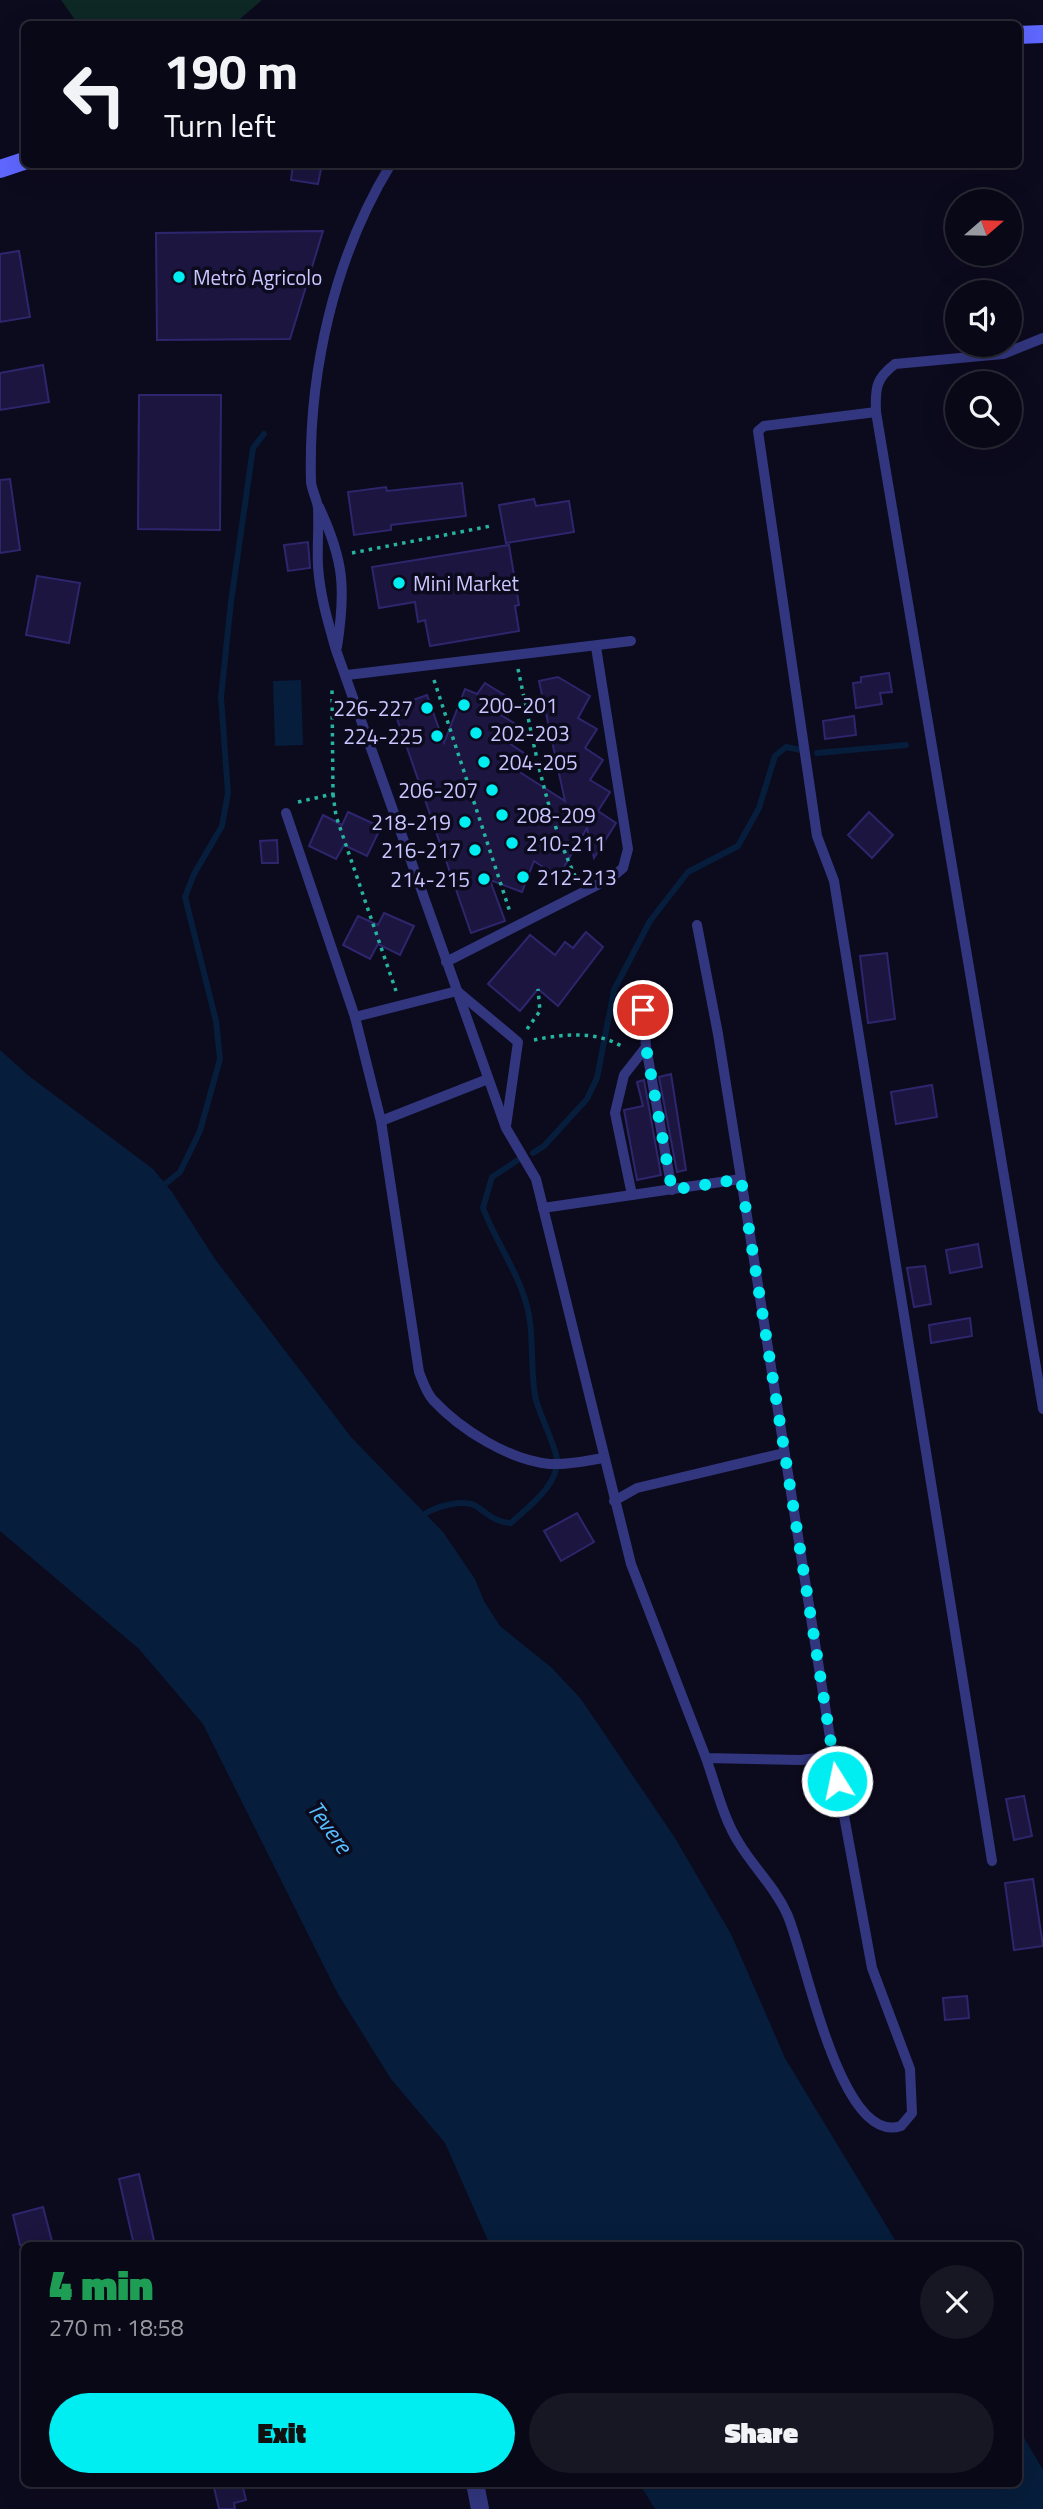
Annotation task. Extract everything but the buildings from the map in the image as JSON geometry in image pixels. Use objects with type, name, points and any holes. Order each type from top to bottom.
[{"type":"main road","points":[[1022,35],[1043,34]]},
{"type":"main road","points":[[0,169],[21,162]]},
{"type":"street","points":[[476,2487],[480,2509]]},
{"type":"lane","points":[[336,650],[343,605],[340,555],[311,485],[314,425],[327,322],[351,240],[367,204],[389,168]]},
{"type":"lane","points":[[1043,338],[1003,354],[895,364],[880,374],[875,395],[1043,1409]]},
{"type":"lane","points":[[876,412],[764,426],[758,431],[759,445],[817,836],[834,881],[992,1861]]},
{"type":"lane","points":[[318,504],[318,565],[322,601],[336,650],[506,1128],[536,1179],[631,1564],[738,1842],[775,1892],[792,1925],[812,1999],[835,2061],[864,2112],[876,2125],[892,2129],[901,2126],[912,2113],[910,2069],[872,1968],[832,1756],[718,1034],[697,925]]},
{"type":"lane","points":[[347,675],[631,641]]},
{"type":"lane","points":[[446,962],[583,893],[611,878],[623,868],[628,849],[596,647]]},
{"type":"lane","points":[[286,813],[355,1017],[382,1121],[419,1372],[426,1390],[433,1400],[473,1432],[527,1460],[575,1463],[603,1458]]},
{"type":"lane","points":[[355,1017],[457,991]]},
{"type":"lane","points":[[457,991],[518,1042],[506,1128]]},
{"type":"lane","points":[[642,991],[646,1047],[672,1190]]},
{"type":"lane","points":[[632,1195],[615,1113],[624,1075],[646,1047]]},
{"type":"lane","points":[[382,1121],[488,1079]]},
{"type":"lane","points":[[543,1208],[741,1179]]},
{"type":"lane","points":[[614,1501],[638,1488],[784,1453]]},
{"type":"lane","points":[[706,1758],[801,1760],[832,1756]]},
{"type":"path","points":[[340,555],[491,526]]},
{"type":"path","points":[[336,650],[331,704],[336,816],[401,1004]]},
{"type":"path","points":[[515,656],[539,767],[564,852],[583,893]]},
{"type":"path","points":[[430,666],[438,698],[515,927]]},
{"type":"path","points":[[286,813],[297,802],[333,794]]},
{"type":"path","points":[[518,1042],[540,1011],[538,989]]},
{"type":"path","points":[[518,1042],[566,1034],[593,1037],[621,1045]]},
{"type":"green space","points":[[61,0],[262,0],[238,21],[76,21]]},
{"type":"water","points":[[301,680],[303,745],[275,746],[273,681]]},
{"type":"water","name":"Tevere","points":[[0,1050],[29,1076],[153,1169],[172,1192],[215,1259],[351,1437],[443,1532],[475,1579],[484,1601],[500,1626],[552,1668],[581,1699],[675,1838],[731,1934],[785,2058],[896,2242],[489,2242],[445,2143],[391,2079],[338,1994],[203,1724],[139,1649],[0,1531]]},
{"type":"water","points":[[1022,2434],[1043,2470],[1043,2509],[655,2509],[641,2487],[1022,2487]]},
{"type":"waterway","points":[[165,1184],[180,1172],[200,1131],[220,1059],[216,1021],[185,897],[194,874],[222,826],[228,793],[221,697],[231,602],[253,448],[264,434]]},
{"type":"waterway","points":[[817,753],[906,745]]},
{"type":"waterway","points":[[533,1153],[544,1146],[587,1099],[597,1078],[614,990],[650,921],[688,872],[738,846],[759,808],[775,756],[786,747],[801,750]]},
{"type":"waterway","points":[[426,1513],[444,1506],[465,1503],[476,1506],[496,1520],[511,1523],[541,1495],[556,1470],[556,1455],[536,1400],[529,1315],[525,1300],[515,1273],[483,1208],[492,1177],[518,1160]]},
{"type":"place","name":"Metrò Agricolo","points":[[179,277]]},
{"type":"place","name":"Mini Market","points":[[399,583]]},
{"type":"place","name":"200-201","points":[[464,705]]},
{"type":"place","name":"226-227","points":[[427,708]]},
{"type":"place","name":"202-203","points":[[476,733]]},
{"type":"place","name":"224-225","points":[[437,736]]},
{"type":"place","name":"204-205","points":[[484,762]]},
{"type":"place","name":"206-207","points":[[492,790]]},
{"type":"place","name":"208-209","points":[[502,815]]},
{"type":"place","name":"218-219","points":[[465,822]]},
{"type":"place","name":"210-211","points":[[512,843]]},
{"type":"place","name":"216-217","points":[[475,850]]},
{"type":"place","name":"212-213","points":[[523,877]]},
{"type":"place","name":"214-215","points":[[484,879]]},
{"type":"route","points":[[643,1010],[646,1047],[672,1190],[741,1179],[837,1781]]}]
